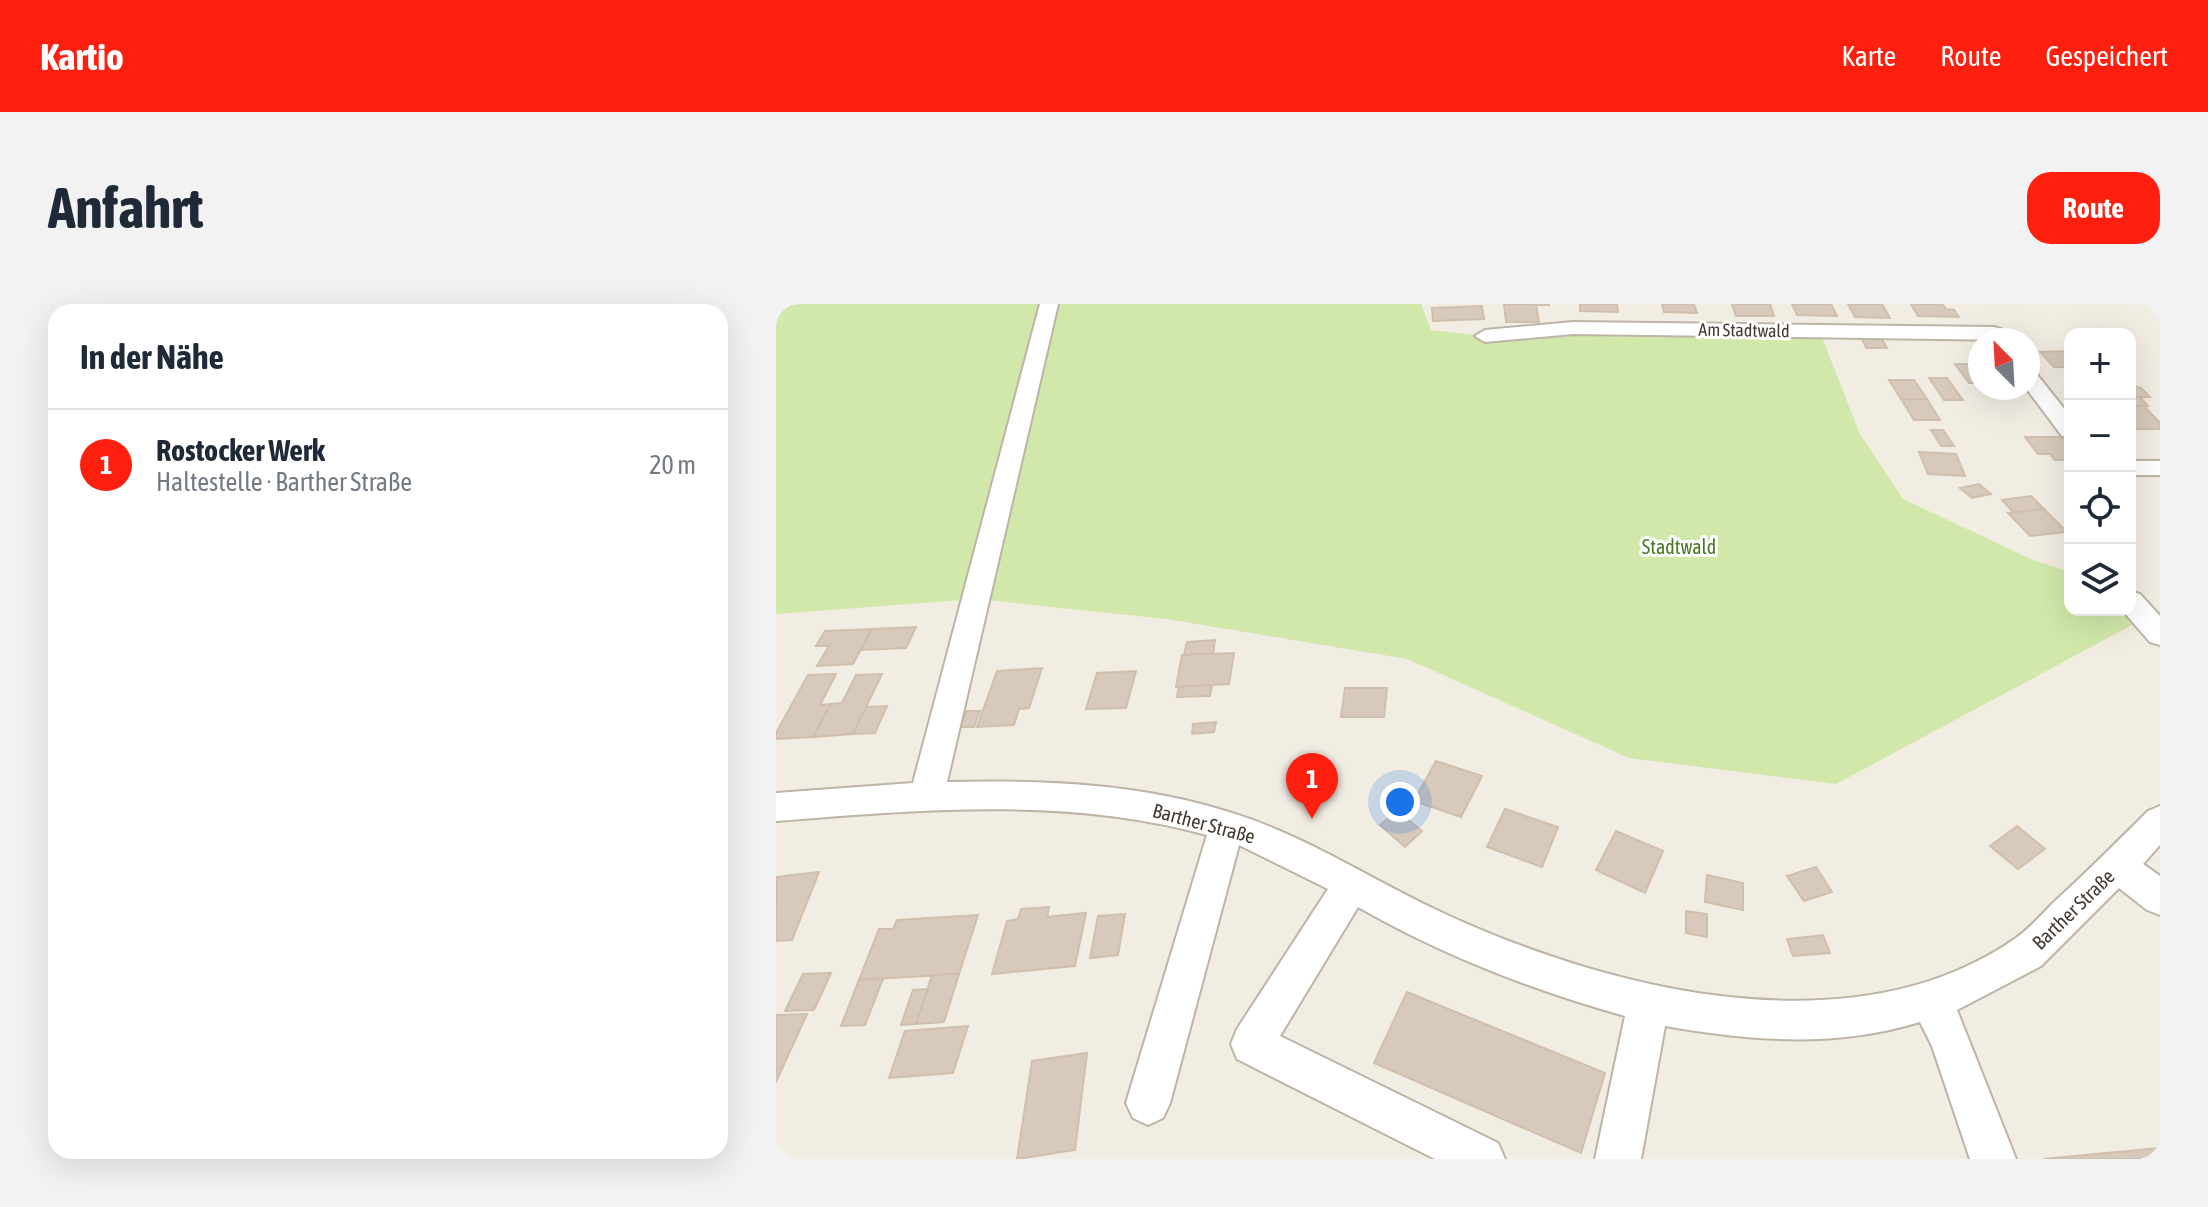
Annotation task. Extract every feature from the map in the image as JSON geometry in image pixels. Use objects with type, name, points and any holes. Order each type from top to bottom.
[{"type":"street","points":[[927,795],[1049,304]]},
{"type":"street","name":"Am Stadtwald","points":[[1485,336],[1573,328],[1968,333]]},
{"type":"street","points":[[2040,392],[2064,423]]},
{"type":"street","points":[[2136,468],[2160,468]]},
{"type":"street","points":[[2136,608],[2160,635]]},
{"type":"street","name":"Barther Straße","points":[[776,807],[927,795],[1078,799],[1136,805],[1227,826],[1262,838],[1431,927],[1541,971],[1647,1004],[1718,1018],[1789,1021],[1861,1017],[1930,999],[1983,978],[2029,952],[2160,821]]},
{"type":"street","points":[[1148,1103],[1227,826]]},
{"type":"street","points":[[2118,866],[2160,898]]},
{"type":"street","points":[[1352,883],[1252,1044],[1482,1159]]},
{"type":"street","points":[[1930,999],[1950,1039],[1993,1159]]},
{"type":"street","points":[[1618,1159],[1643,1042],[1647,1004]]},
{"type":"green space","name":"Stadtwald","points":[[776,304],[1421,304],[1431,330],[1485,336],[1573,328],[1821,335],[1860,434],[1903,499],[2033,560],[2064,570],[2064,616],[2136,616],[2136,613],[2145,618],[1836,784],[1629,758],[1407,659],[1166,619],[977,599],[776,614]]},
{"type":"building","points":[[1504,304],[1549,305],[1536,305],[1539,322],[1506,322]]},
{"type":"building","points":[[1580,304],[1617,304],[1618,312],[1580,311]]},
{"type":"building","points":[[1662,304],[1694,304],[1697,313],[1664,312]]},
{"type":"building","points":[[1732,304],[1770,304],[1774,316],[1736,316]]},
{"type":"building","points":[[1792,304],[1831,304],[1837,316],[1797,315]]},
{"type":"building","points":[[1848,304],[1882,304],[1890,318],[1855,317]]},
{"type":"building","points":[[1911,304],[1942,304],[1946,309],[1954,310],[1959,317],[1918,316]]},
{"type":"building","points":[[1482,306],[1484,319],[1433,321],[1432,308]]},
{"type":"building","points":[[1862,338],[1882,339],[1887,348],[1866,348]]},
{"type":"building","points":[[2064,351],[2064,367],[2054,367],[2040,352]]},
{"type":"building","points":[[1955,364],[1968,364],[1968,382]]},
{"type":"building","points":[[1929,378],[1947,378],[1963,400],[1944,400]]},
{"type":"building","points":[[1889,380],[1914,380],[1927,399],[1901,399]]},
{"type":"building","points":[[2136,387],[2150,397],[2140,397],[2148,406],[2136,406]]},
{"type":"building","points":[[1901,399],[1927,399],[1940,420],[1914,420]]},
{"type":"building","points":[[2136,406],[2144,406],[2160,423],[2160,429],[2136,429]]},
{"type":"building","points":[[1931,430],[1943,430],[1954,446],[1941,446]]},
{"type":"building","points":[[2025,437],[2061,437],[2064,441],[2064,460],[2055,460],[2050,454],[2038,454]]},
{"type":"building","points":[[1919,452],[1956,454],[1965,476],[1928,474]]},
{"type":"building","points":[[1979,484],[1991,494],[1972,498],[1960,488]]},
{"type":"building","points":[[2031,496],[2044,509],[2014,513],[2002,500]]},
{"type":"building","points":[[2044,509],[2064,532],[2030,536],[2008,513]]},
{"type":"building","points":[[916,627],[906,648],[861,650],[872,629]]},
{"type":"building","points":[[872,629],[853,664],[817,666],[829,646],[816,646],[825,631]]},
{"type":"building","points":[[1215,640],[1213,654],[1184,655],[1187,642]]},
{"type":"building","points":[[1234,653],[1229,684],[1176,687],[1182,655]]},
{"type":"building","points":[[1042,668],[1029,708],[1019,709],[1014,725],[977,727],[997,671]]},
{"type":"building","points":[[1136,671],[1126,708],[1086,709],[1097,673]]},
{"type":"building","points":[[836,674],[820,705],[831,704],[813,737],[776,739],[776,733],[808,675]]},
{"type":"building","points":[[882,674],[853,734],[813,737],[831,704],[842,703],[856,675]]},
{"type":"building","points":[[1212,685],[1210,696],[1177,697],[1179,687]]},
{"type":"building","points":[[1345,688],[1387,688],[1384,717],[1341,717]]},
{"type":"building","points":[[887,706],[875,733],[853,734],[866,707]]},
{"type":"building","points":[[966,711],[980,711],[974,727],[960,727]]},
{"type":"building","points":[[1216,722],[1214,732],[1192,734],[1193,724]]},
{"type":"building","points":[[1436,761],[1482,776],[1461,817],[1414,801]]},
{"type":"building","points":[[1505,809],[1558,827],[1542,867],[1487,847]]},
{"type":"building","points":[[1397,811],[1422,831],[1405,847],[1380,825]]},
{"type":"building","points":[[2017,826],[2045,849],[2018,869],[1990,846]]},
{"type":"building","points":[[1616,831],[1663,851],[1645,893],[1596,870]]},
{"type":"building","points":[[1816,867],[1832,892],[1804,901],[1787,876]]},
{"type":"building","points":[[819,872],[792,940],[776,941],[777,877]]},
{"type":"building","points":[[1707,875],[1743,883],[1743,910],[1705,902]]},
{"type":"building","points":[[1049,907],[1047,917],[1086,913],[1075,966],[992,974],[1007,921],[1018,919],[1021,909]]},
{"type":"building","points":[[1686,911],[1707,914],[1707,937],[1686,933]]},
{"type":"building","points":[[1125,914],[1118,955],[1090,958],[1098,916]]},
{"type":"building","points":[[978,915],[959,974],[859,980],[879,929],[893,929],[897,920]]},
{"type":"building","points":[[1823,935],[1830,953],[1793,956],[1787,939]]},
{"type":"building","points":[[831,973],[814,1010],[785,1011],[803,974]]},
{"type":"building","points":[[959,974],[944,1022],[916,1024],[932,975]]},
{"type":"building","points":[[883,979],[865,1025],[841,1026],[859,980]]},
{"type":"building","points":[[928,989],[916,1024],[901,1025],[913,990]]},
{"type":"building","points":[[1407,992],[1605,1073],[1581,1153],[1374,1063]]},
{"type":"building","points":[[807,1014],[776,1082],[776,1015]]},
{"type":"building","points":[[968,1026],[953,1073],[889,1078],[905,1031]]},
{"type":"building","points":[[1087,1053],[1075,1150],[1017,1159],[1032,1061]]},
{"type":"building","points":[[2160,1148],[2160,1159],[2043,1159]]},
{"type":"place","name":"Rostocker Werk","points":[[1312,819]]}]
